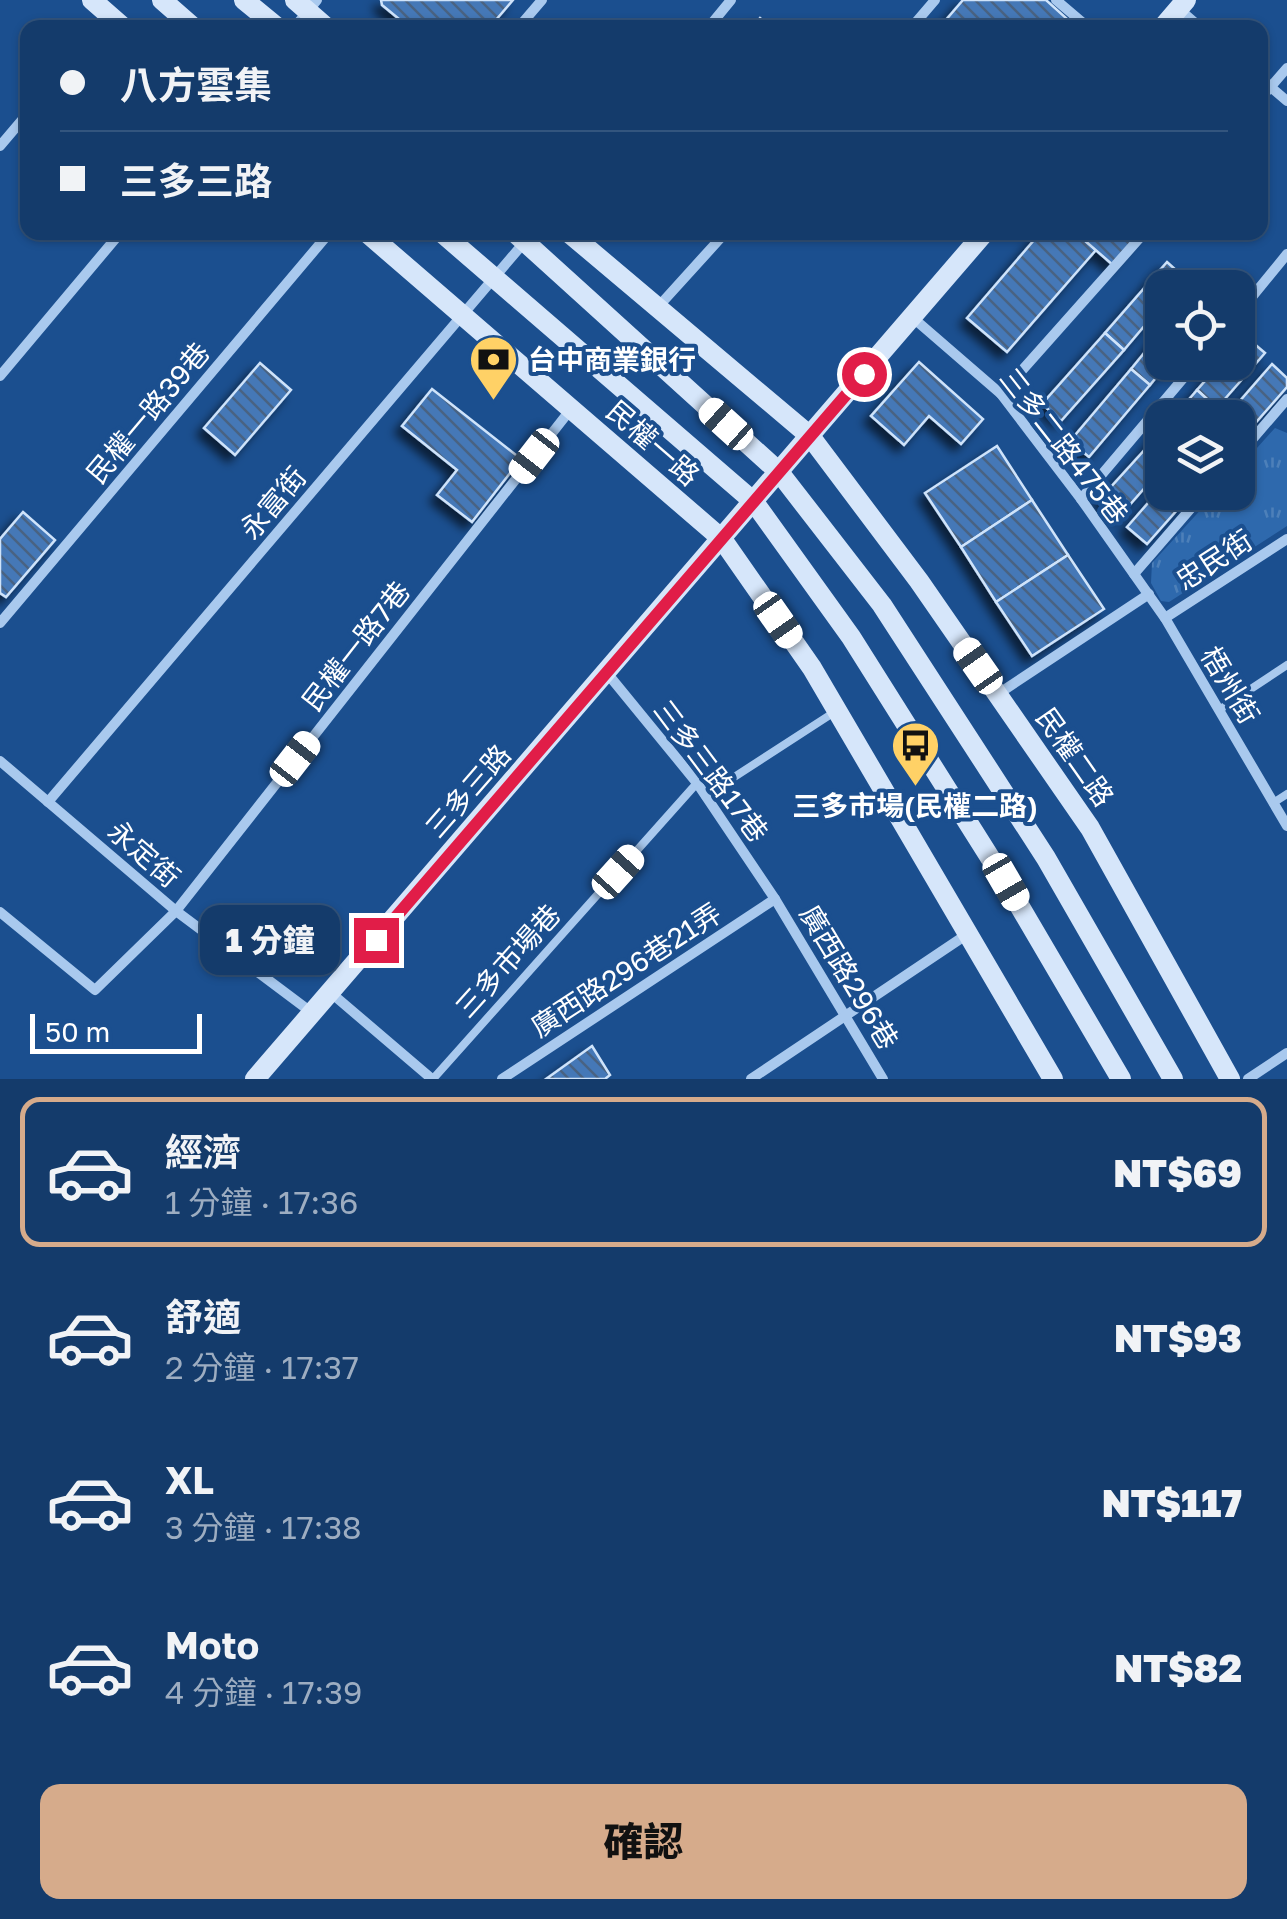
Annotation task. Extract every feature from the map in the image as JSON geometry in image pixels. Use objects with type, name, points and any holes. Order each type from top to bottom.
[{"type":"street","points":[[92,0],[109,20]]},
{"type":"street","points":[[162,0],[185,20]]},
{"type":"street","points":[[244,0],[268,20]]},
{"type":"street","points":[[525,20],[542,0]]},
{"type":"street","points":[[715,20],[731,0]]},
{"type":"street","points":[[917,20],[936,0]]},
{"type":"street","points":[[1056,0],[1079,20]]},
{"type":"street","points":[[1268,90],[1287,68]]},
{"type":"street","points":[[1268,85],[1287,101]]},
{"type":"street","points":[[0,146],[20,122]]},
{"type":"street","points":[[0,376],[114,240]]},
{"type":"street","name":"民權一路39巷","points":[[0,623],[323,240]]},
{"type":"street","name":"民權一路","points":[[375,240],[722,539]]},
{"type":"street","name":"民權一路","points":[[451,240],[754,502]]},
{"type":"street","name":"永富街","points":[[48,802],[495,277],[521,240]]},
{"type":"street","points":[[528,240],[780,472],[882,606],[1046,858],[1173,1079]]},
{"type":"street","points":[[577,240],[810,436]]},
{"type":"street","points":[[658,308],[719,240]]},
{"type":"street","name":"三多三路","points":[[255,1079],[977,240]]},
{"type":"street","points":[[1001,394],[1138,240]]},
{"type":"street","points":[[1255,293],[1287,254]]},
{"type":"street","name":"三多二路475巷","points":[[912,317],[1001,394],[1165,618]]},
{"type":"street","points":[[1081,499],[1181,380]]},
{"type":"street","points":[[1255,438],[1286,404]]},
{"type":"street","name":"民權一路7巷","points":[[0,912],[95,990],[176,911],[572,408]]},
{"type":"street","name":"民權二路","points":[[810,436],[919,581],[1090,828],[1230,1079]]},
{"type":"street","points":[[754,502],[852,637],[1006,882],[1121,1079]]},
{"type":"street","points":[[1134,574],[1189,510]]},
{"type":"street","name":"忠民街","points":[[1165,618],[1287,538]]},
{"type":"street","points":[[722,539],[812,668],[1054,1079]]},
{"type":"street","points":[[998,694],[1149,594]]},
{"type":"street","name":"梧州街","points":[[1165,618],[1287,826]]},
{"type":"street","name":"三多三路17巷","points":[[607,672],[697,783],[776,899]]},
{"type":"street","name":"永定街","points":[[0,761],[176,911],[312,1012]]},
{"type":"street","name":"廣西路296巷","points":[[776,899],[883,1079]]},
{"type":"street","name":"廣西路296巷21弄","points":[[502,1079],[776,899]]},
{"type":"street","points":[[751,1079],[968,933]]},
{"type":"street","points":[[329,992],[432,1079]]},
{"type":"street","points":[[1248,1079],[1287,1053]]},
{"type":"lane","points":[[1219,710],[1287,665]]},
{"type":"lane","points":[[706,796],[837,711]]},
{"type":"lane","name":"三多市場巷","points":[[432,1079],[697,783]]},
{"type":"lane","points":[[1273,803],[1287,794]]},
{"type":"green space","points":[[1275,428],[1287,433],[1287,526],[1169,602],[1161,601],[1151,583],[1152,563],[1200,510],[1255,510],[1255,450]]},
{"type":"building","points":[[381,0],[513,0],[496,20],[400,20]]},
{"type":"building","points":[[963,0],[1046,0],[1068,20],[946,20]]},
{"type":"building","points":[[1034,240],[1084,240],[1096,250],[1007,352],[967,318]]},
{"type":"building","points":[[1084,240],[1136,240],[1114,266]]},
{"type":"building","points":[[1167,262],[1176,270],[1160,270]]},
{"type":"building","points":[[1145,287],[1145,325],[1124,350],[1105,333]]},
{"type":"building","points":[[1105,333],[1124,350],[1061,421],[1042,404]]},
{"type":"building","points":[[1255,344],[1265,353],[1255,364]]},
{"type":"building","points":[[1145,352],[1145,380],[1154,380],[1150,385],[1131,369]]},
{"type":"building","points":[[919,362],[983,419],[961,444],[929,416],[904,445],[871,416]]},
{"type":"building","points":[[260,363],[291,390],[235,455],[204,428]]},
{"type":"building","points":[[1272,364],[1287,378],[1287,387],[1255,423],[1255,400],[1241,400]]},
{"type":"building","points":[[1131,369],[1150,385],[1089,457],[1070,441]]},
{"type":"building","points":[[1206,380],[1241,380],[1224,400],[1208,400],[1197,390]]},
{"type":"building","points":[[432,389],[521,459],[472,522],[437,495],[457,470],[402,426]]},
{"type":"building","points":[[1197,390],[1208,400],[1188,400]]},
{"type":"building","points":[[997,446],[1032,500],[961,547],[925,493]]},
{"type":"building","points":[[1145,449],[1145,487],[1120,516],[1100,499]]},
{"type":"building","points":[[1032,500],[1068,555],[996,602],[961,547]]},
{"type":"building","points":[[1145,506],[1145,510],[1177,510],[1147,544],[1127,527]]},
{"type":"building","points":[[23,512],[55,540],[6,597],[0,593],[0,539]]},
{"type":"building","points":[[1068,555],[1104,609],[1032,656],[996,602]]},
{"type":"building","points":[[592,1046],[610,1075],[605,1079],[546,1079]]},
{"type":"place","name":"台中商業銀行","points":[[493,402]]},
{"type":"place","name":"三多市場(民權二路)","points":[[915,788]]},
{"type":"route","points":[[376,940],[864,374]]}]
